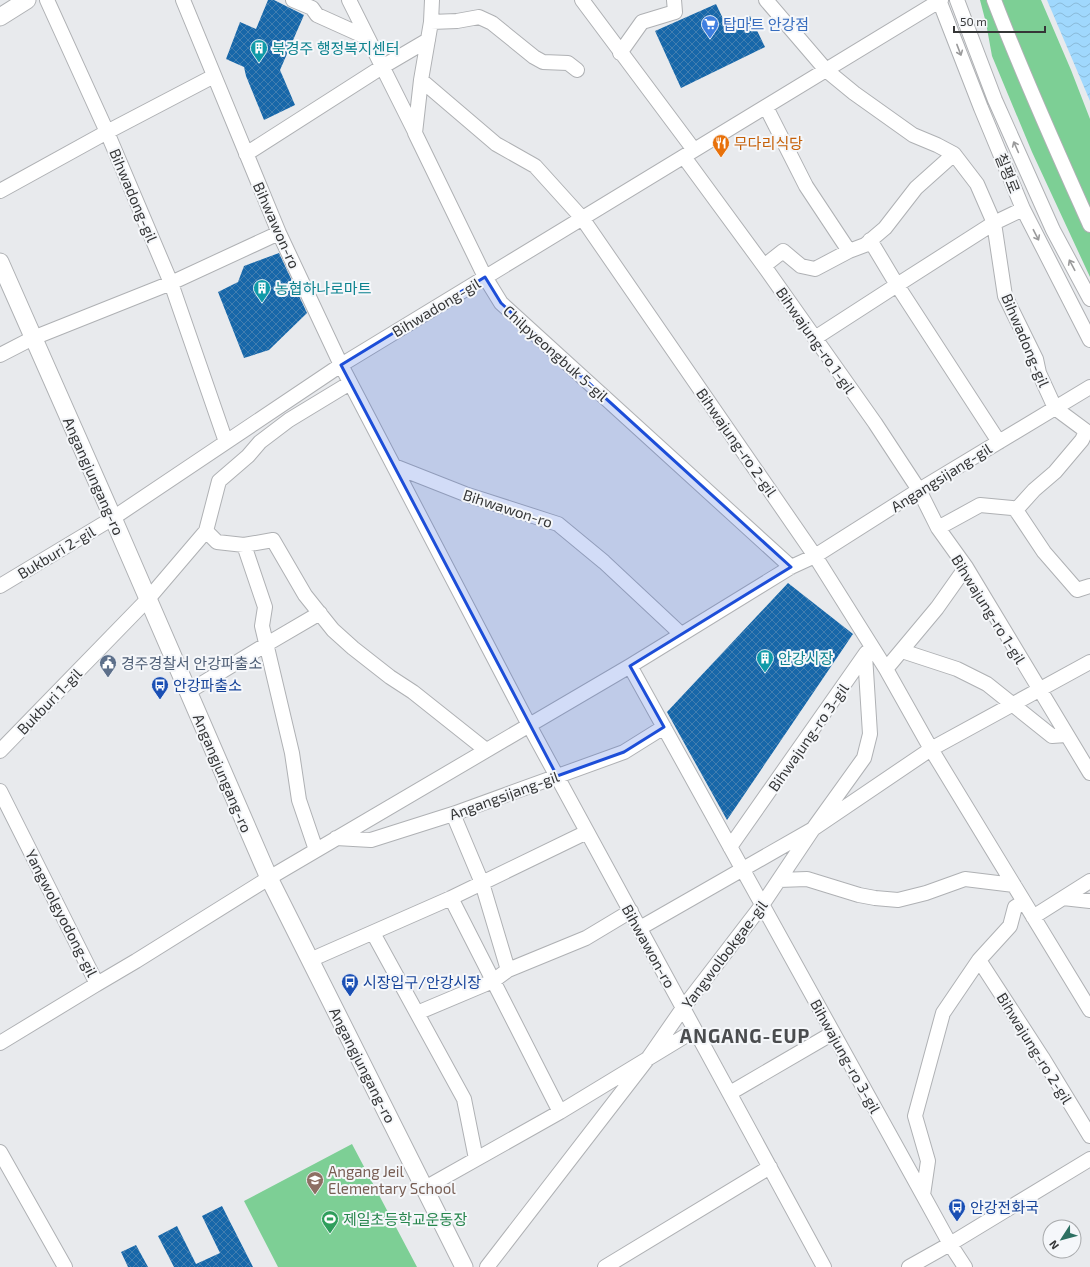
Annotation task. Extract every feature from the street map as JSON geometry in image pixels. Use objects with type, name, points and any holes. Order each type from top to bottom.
[{"type":"main road","points":[[0,17],[27,0]]},
{"type":"main road","name":"Angangjungang-ro","points":[[0,262],[269,878],[464,1267]]},
{"type":"street","name":"Bihwadong-gil","points":[[47,0],[107,132],[171,283],[226,442]]},
{"type":"street","name":"Bihwawon-ro","points":[[183,0],[279,233],[341,365],[529,725],[824,1267]]},
{"type":"street","points":[[293,0],[312,8],[317,15],[368,38]]},
{"type":"street","name":"Chilpyeongbuk 5-gil","points":[[349,0],[485,277],[501,303],[791,567]]},
{"type":"street","points":[[415,133],[421,80],[431,22],[432,0]]},
{"type":"street","name":"Bihwajung-ro 1-gil","points":[[582,0],[620,53],[764,266],[875,423],[919,490],[938,528],[966,567],[1090,773]]},
{"type":"street","points":[[620,53],[642,22],[675,12],[674,0]]},
{"type":"street","points":[[766,0],[826,70]]},
{"type":"street","name":"Bihwadong-gil","points":[[113,518],[341,365],[940,0]]},
{"type":"street","name":"칠평로","points":[[940,0],[981,108],[1023,209],[1090,340]]},
{"type":"street","points":[[957,0],[1002,114],[1053,230],[1090,299]]},
{"type":"street","points":[[994,0],[1007,34],[1090,225]]},
{"type":"street","points":[[431,22],[457,21],[479,17],[492,23],[534,57],[543,62],[568,63],[577,70]]},
{"type":"street","points":[[246,154],[382,67],[428,40]]},
{"type":"street","name":"Bihwadong-gil","points":[[826,70],[854,94],[913,135],[954,154],[977,184],[994,223],[1005,296],[1036,359],[1039,373],[1055,408]]},
{"type":"street","name":"Bihwadong-gil","points":[[0,191],[107,132],[214,76]]},
{"type":"street","points":[[421,80],[496,144],[535,166],[582,218]]},
{"type":"street","points":[[766,107],[806,186],[849,251]]},
{"type":"street","points":[[764,266],[783,251],[801,266],[815,269],[849,251],[865,245],[886,228],[916,188],[954,154]]},
{"type":"street","points":[[815,338],[994,223],[1023,209]]},
{"type":"street","name":"Bihwajung-ro 2-gil","points":[[582,218],[815,556],[868,650],[886,669],[931,749],[1090,1010]]},
{"type":"street","points":[[0,355],[33,338],[171,283],[279,233]]},
{"type":"street","points":[[870,240],[999,442]]},
{"type":"street","points":[[148,600],[206,531],[220,481],[248,456],[260,442],[290,420],[350,382]]},
{"type":"street","name":"Angangsijang-gil","points":[[791,567],[815,556],[919,490],[1090,387]]},
{"type":"street","points":[[1016,510],[1034,490],[1055,472],[1082,440],[1086,431],[1055,408]]},
{"type":"street","name":"Bihwawon-ro","points":[[394,466],[464,494],[558,524],[604,562],[681,634]]},
{"type":"street","points":[[938,528],[980,504],[1012,508],[1016,510],[1044,552],[1077,590],[1090,586]]},
{"type":"street","name":"Bukburi 2-gil","points":[[0,586],[113,518]]},
{"type":"street","points":[[206,531],[217,542],[244,545],[272,540],[305,595],[333,630],[353,648],[390,677],[414,692],[486,750]]},
{"type":"street","points":[[244,545],[264,606],[262,626],[292,753],[298,800],[316,850]]},
{"type":"street","points":[[269,878],[630,666],[791,567]]},
{"type":"street","points":[[886,669],[937,608],[966,567]]},
{"type":"street","name":"Bukburi 1-gil","points":[[0,751],[148,600]]},
{"type":"street","points":[[188,692],[320,614]]},
{"type":"street","name":"Yangwolbokgae-gil","points":[[488,1267],[649,1057],[683,1008],[762,904],[864,758],[870,734],[868,650]]},
{"type":"street","name":"Bihwajung-ro 3-gil","points":[[730,847],[868,650]]},
{"type":"street","points":[[902,651],[956,670],[987,684],[1052,736],[1066,735]]},
{"type":"street","points":[[640,928],[742,868],[813,829],[931,749],[1090,662]]},
{"type":"street","name":"Bihwajung-ro 3-gil","points":[[630,666],[950,1244],[965,1267]]},
{"type":"street","name":"Angangsijang-gil","points":[[336,838],[371,840],[453,814],[624,752],[664,727]]},
{"type":"street","name":"Yangwolgyodong-gil","points":[[0,791],[97,984],[269,878]]},
{"type":"street","points":[[453,814],[482,884],[508,970]]},
{"type":"street","points":[[310,960],[482,884],[587,832]]},
{"type":"street","points":[[779,880],[807,879],[859,895],[898,900],[926,894],[965,879],[1014,885]]},
{"type":"street","points":[[1033,917],[1090,881]]},
{"type":"street","points":[[451,898],[560,1112]]},
{"type":"street","points":[[1063,898],[1090,901]]},
{"type":"street","points":[[923,1195],[928,1161],[914,1116],[943,1013],[979,960],[1010,926],[1015,907],[1024,902]]},
{"type":"street","points":[[417,1013],[493,981],[508,970],[586,938],[630,911]]},
{"type":"street","points":[[373,933],[464,1099],[476,1160]]},
{"type":"street","name":"Bihwajung-ro 2-gil","points":[[979,960],[1042,1057],[1090,1136]]},
{"type":"street","points":[[0,1043],[97,984]]},
{"type":"street","points":[[425,1188],[560,1112],[695,1030]]},
{"type":"street","points":[[730,1093],[833,1033]]},
{"type":"street","points":[[0,1152],[65,1267]]},
{"type":"street","points":[[909,1267],[950,1244],[1090,1159]]},
{"type":"street","points":[[605,1267],[623,1262],[770,1167]]},
{"type":"highlighted area","points":[[485,277],[501,303],[791,567],[630,666],[664,727],[624,752],[557,776],[341,365]]},
{"type":"green space","points":[[980,0],[1041,0],[1071,70],[1090,119],[1090,277],[1032,152],[992,56]]},
{"type":"green space","name":"제일초등학교운동장","points":[[352,1144],[417,1267],[278,1267],[244,1201]]},
{"type":"water","points":[[1047,0],[1090,0],[1090,101]]},
{"type":"building","name":"북경주 행정복지센터","points":[[268,0],[274,0],[304,15],[280,70],[295,105],[264,120],[246,76],[244,67],[226,59],[240,22],[256,29]]},
{"type":"building","name":"탑마트 안강점","points":[[716,4],[727,27],[750,16],[765,47],[681,88],[655,31]]},
{"type":"building","name":"농협하나로마트","points":[[279,253],[307,313],[269,350],[244,358],[218,292],[238,282],[244,266]]},
{"type":"building","name":"안강시장","points":[[788,583],[853,634],[727,820],[667,712]]},
{"type":"building","points":[[222,1206],[253,1267],[174,1267],[158,1236],[177,1226],[196,1264],[220,1253],[202,1216]]},
{"type":"building","points":[[136,1245],[148,1267],[128,1267],[121,1252]]},
{"type":"place","name":"탑마트 안강점","points":[[710,39]]},
{"type":"place","name":"북경주 행정복지센터","points":[[259,63]]},
{"type":"place","name":"무다리식당","points":[[721,158]]},
{"type":"place","name":"농협하나로마트","points":[[262,303]]},
{"type":"place","name":"안강시장","points":[[765,673]]},
{"type":"place","name":"경주경찰서 안강파출소","points":[[108,678]]},
{"type":"place","name":"안강파출소","points":[[160,700]]},
{"type":"place","name":"시장입구/안강시장","points":[[350,997]]},
{"type":"place","name":"Angang Jeil Elementary School","points":[[315,1195]]},
{"type":"place","name":"안강전화국","points":[[957,1222]]},
{"type":"place","name":"제일초등학교운동장","points":[[330,1234]]},
{"type":"district","name":"ANGANG-EUP","points":[[745,1035]]}]
